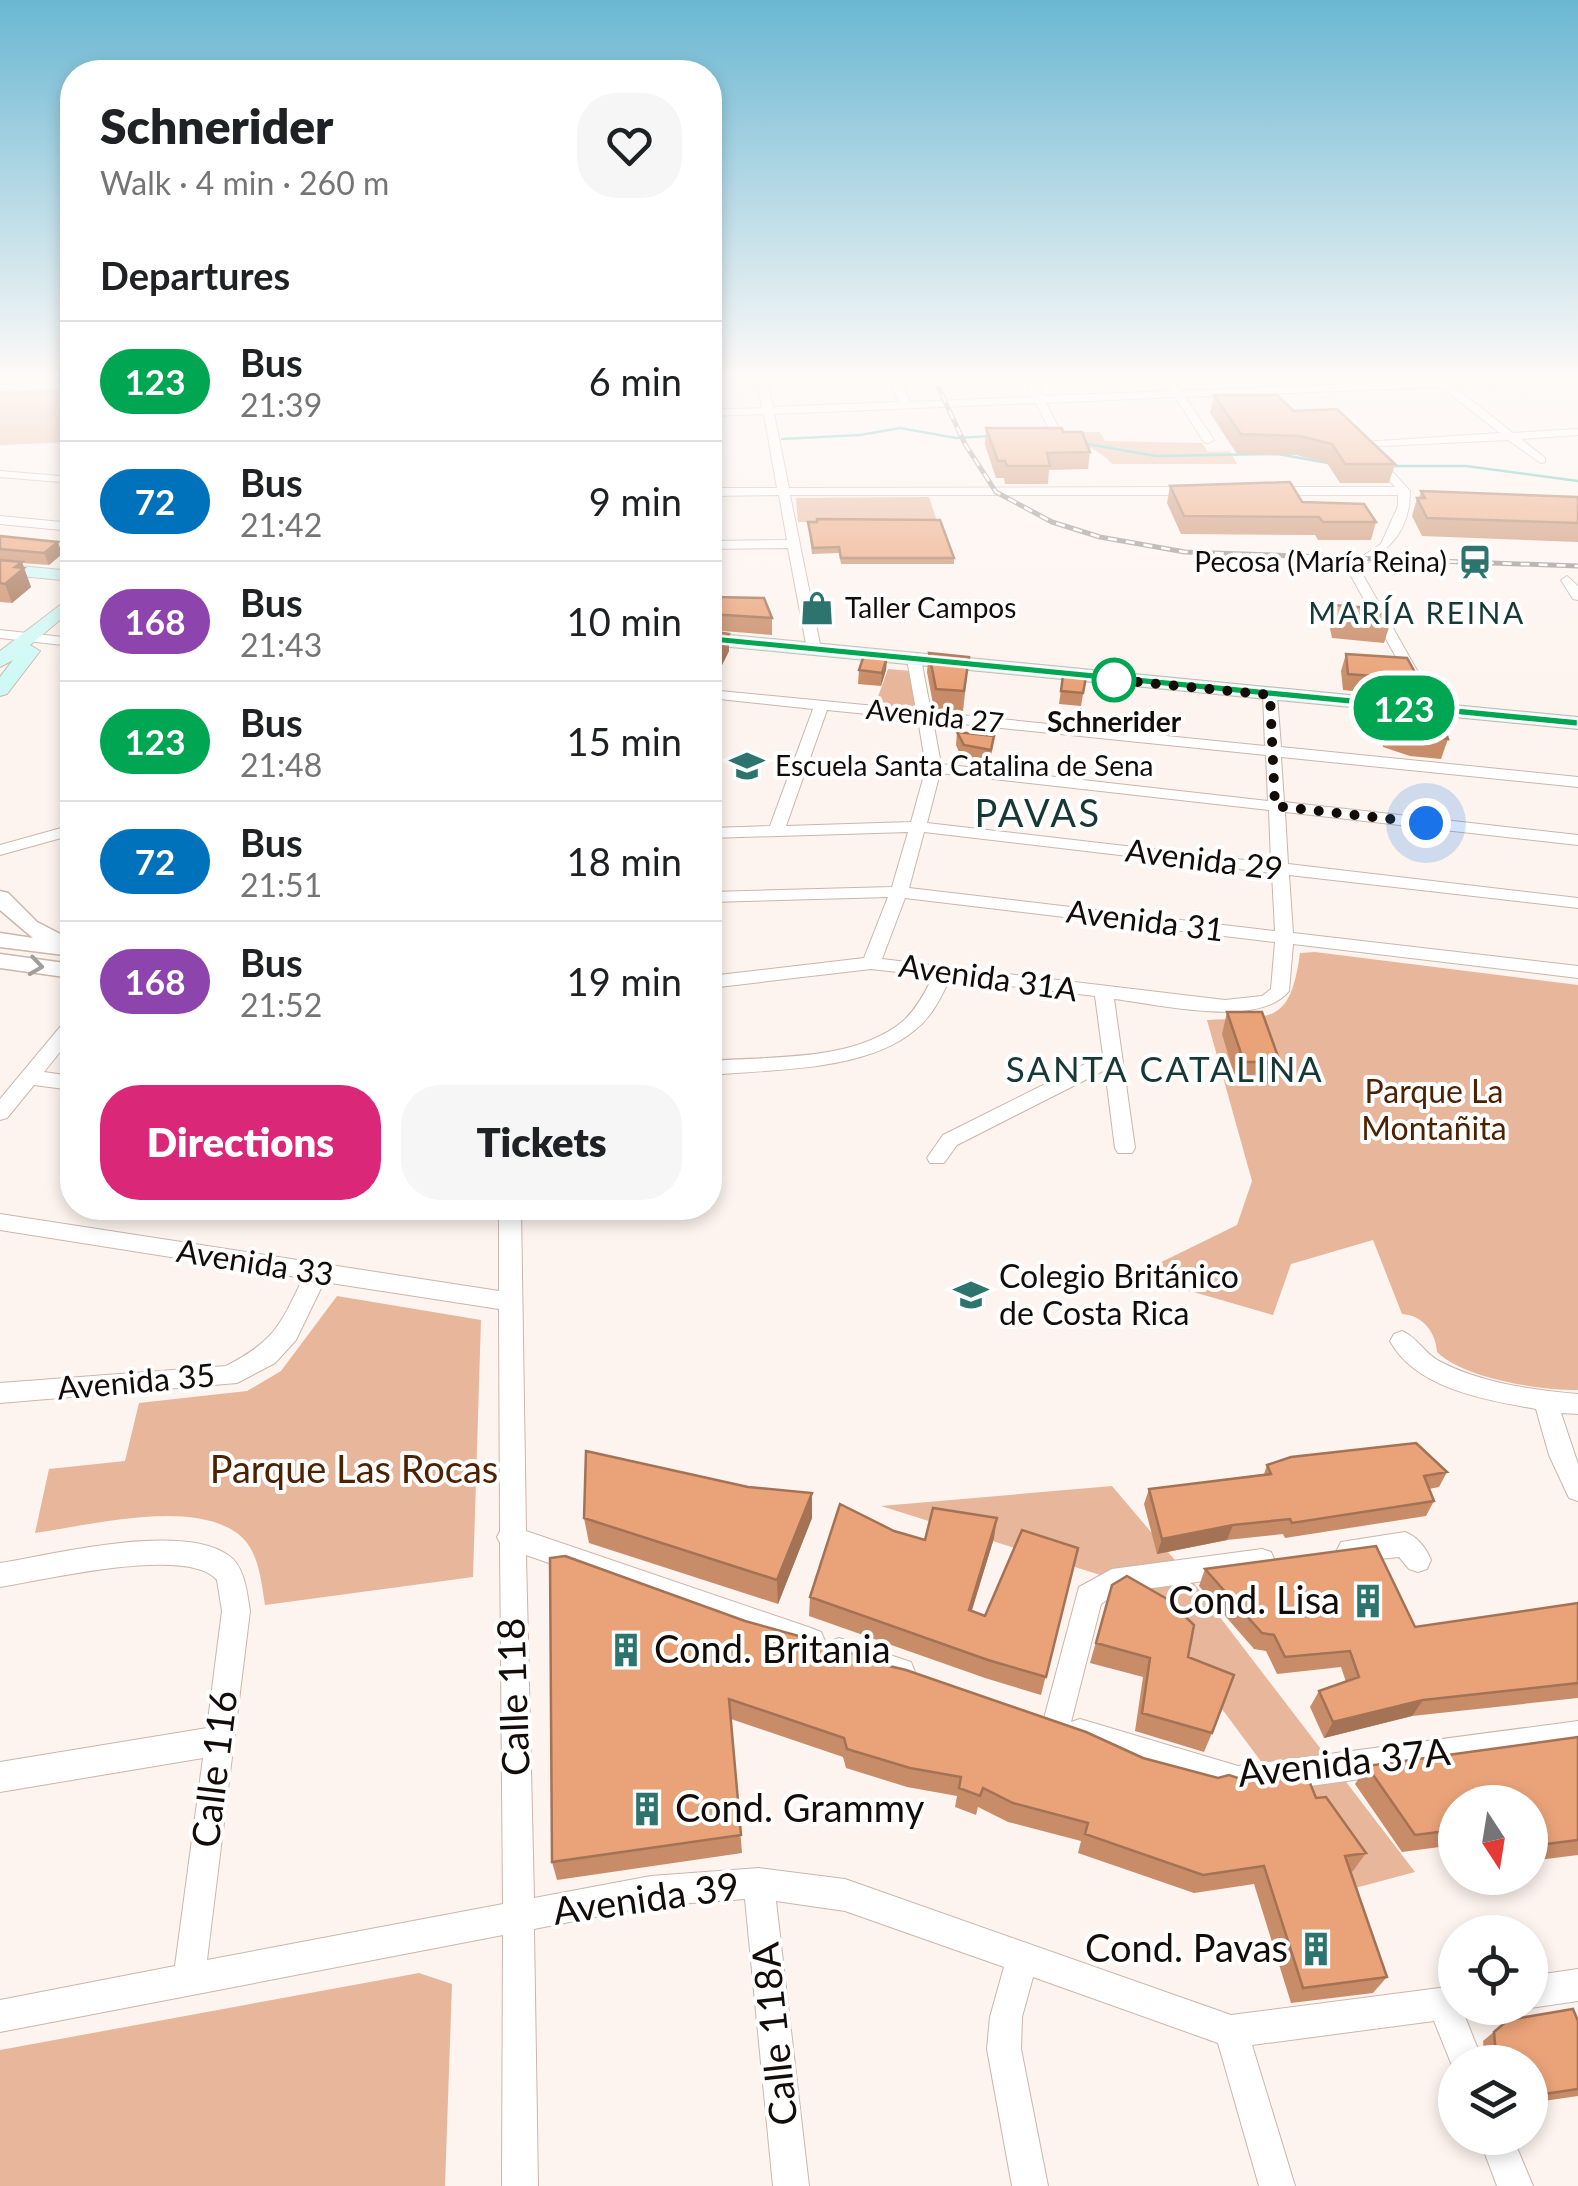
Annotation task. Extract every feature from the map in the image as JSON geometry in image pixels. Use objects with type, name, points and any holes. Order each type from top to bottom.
[{"type":"main road","points":[[0,569],[60,575]]},
{"type":"main road","points":[[32,572],[60,569]]},
{"type":"main road","points":[[0,690],[60,614]]},
{"type":"main road","points":[[0,673],[60,624]]},
{"type":"main road","points":[[722,640],[1578,723]]},
{"type":"main road","points":[[0,661],[35,642]]},
{"type":"street","points":[[782,480],[814,649]]},
{"type":"street","points":[[1397,480],[1404,490],[1404,506],[1386,546],[1352,566],[1433,711]]},
{"type":"street","points":[[1265,491],[1404,490]]},
{"type":"street","points":[[722,492],[1205,491]]},
{"type":"street","points":[[0,520],[60,526]]},
{"type":"street","points":[[722,545],[793,544]]},
{"type":"street","points":[[1567,580],[1578,596]]},
{"type":"street","points":[[0,634],[35,642],[60,642]]},
{"type":"street","points":[[871,963],[899,892],[934,768],[914,659]]},
{"type":"street","name":"Avenida 27","points":[[722,695],[1578,782]]},
{"type":"street","points":[[1270,695],[1284,938]]},
{"type":"street","points":[[776,830],[822,704]]},
{"type":"street","points":[[934,768],[1578,840]]},
{"type":"street","name":"Avenida 29","points":[[722,832],[919,827],[1578,903]]},
{"type":"street","points":[[0,850],[60,833]]},
{"type":"street","name":"Avenida 31","points":[[722,897],[899,892],[1578,972]]},
{"type":"street","points":[[0,898],[30,927],[60,943]]},
{"type":"street","name":"Avenida 31A","points":[[722,981],[871,963],[1224,1006],[1267,1001],[1280,991],[1284,938]]},
{"type":"street","points":[[0,940],[60,948]]},
{"type":"street","points":[[0,961],[60,969]]},
{"type":"street","points":[[722,1067],[831,1056],[870,1046],[904,1030],[926,1007],[944,973]]},
{"type":"street","points":[[1104,994],[1125,1148]]},
{"type":"street","points":[[0,1112],[60,1040]]},
{"type":"street","points":[[936,1158],[950,1140],[1110,1059]]},
{"type":"street","points":[[30,1077],[60,1081]]},
{"type":"street","name":"Calle 118","points":[[510,1220],[510,1537],[521,1918],[520,2186]]},
{"type":"street","name":"Avenida 33","points":[[0,1222],[510,1302]]},
{"type":"street","name":"Avenida 35","points":[[0,1393],[229,1376],[268,1356],[288,1333],[318,1273]]},
{"type":"street","points":[[1402,1340],[1418,1360],[1456,1377],[1546,1403],[1578,1404]]},
{"type":"street","points":[[1546,1403],[1561,1456],[1578,1490]]},
{"type":"street","points":[[510,1537],[924,1680]]},
{"type":"street","points":[[1322,1553],[1397,1544],[1412,1548],[1418,1560]]},
{"type":"street","name":"Calle 116","points":[[0,1575],[155,1552],[196,1552],[219,1563],[232,1582],[236,1612],[188,1980]]},
{"type":"street","name":"Avenida 37A","points":[[1285,1558],[1112,1581],[1099,1586],[1089,1596],[1046,1722],[1238,1781],[1578,1735]]},
{"type":"street","points":[[0,1777],[218,1742]]},
{"type":"street","name":"Avenida 39","points":[[0,2016],[651,1891],[759,1882],[845,1895],[1231,2031],[1438,2005]]},
{"type":"street","name":"Calle 118A","points":[[759,1882],[791,2186]]},
{"type":"street","points":[[1022,1960],[1006,2016],[1004,2049],[1030,2186]]},
{"type":"street","points":[[1548,1990],[1578,1986]]},
{"type":"street","points":[[1231,2031],[1277,2186]]},
{"type":"street","points":[[1503,2155],[1515,2186]]},
{"type":"green space","points":[[929,497],[937,521],[798,522],[796,498]]},
{"type":"green space","points":[[888,669],[912,671],[919,710],[875,705]]},
{"type":"green space","name":"Parque La Montañita","points":[[1300,953],[1578,985],[1578,1390],[1503,1381],[1449,1361],[1437,1352],[1427,1326],[1402,1314],[1373,1240],[1291,1264],[1273,1315],[1135,1275],[1237,1225],[1252,1181],[1207,1020],[1247,1019],[1274,1013],[1290,994]]},
{"type":"green space","name":"Parque Las Rocas","points":[[337,1296],[481,1320],[473,1577],[265,1605],[258,1566],[250,1548],[237,1533],[217,1523],[167,1516],[139,1517],[35,1533],[49,1469],[125,1461],[139,1403],[247,1391],[281,1371]]},
{"type":"green space","points":[[1112,1486],[1190,1578],[1415,1872],[1355,1888],[1129,1584],[881,1506]]},
{"type":"green space","points":[[419,1973],[452,1984],[445,2186],[0,2186],[0,2050]]},
{"type":"building","points":[[1290,482],[1302,502],[1364,504],[1376,522],[1323,522],[1319,517],[1184,516],[1170,486]]},
{"type":"building","points":[[1421,491],[1578,497],[1578,523],[1427,518],[1417,498],[1425,498]]},
{"type":"building","points":[[940,520],[954,558],[841,558],[839,547],[813,548],[808,522]]},
{"type":"building","points":[[0,536],[58,542],[44,553],[0,549]]},
{"type":"building","points":[[0,560],[22,562],[15,567],[24,568],[5,584],[0,583]]},
{"type":"building","points":[[722,597],[764,598],[772,618],[722,615]]},
{"type":"building","points":[[1334,605],[1369,608],[1384,615],[1390,624],[1337,619]]},
{"type":"building","points":[[929,653],[969,657],[964,691],[936,689]]},
{"type":"building","points":[[1346,654],[1407,658],[1416,674],[1408,679],[1348,674]]},
{"type":"building","points":[[864,655],[887,657],[882,673],[859,670]]},
{"type":"building","points":[[1063,675],[1086,677],[1083,693],[1061,691]]},
{"type":"building","points":[[1385,698],[1437,704],[1448,739],[1417,736],[1390,726]]},
{"type":"building","points":[[957,732],[994,736],[991,750],[964,745]]},
{"type":"building","points":[[1227,1012],[1262,1012],[1280,1062],[1244,1062]]},
{"type":"building","points":[[1416,1443],[1447,1472],[1424,1476],[1434,1501],[1292,1523],[1290,1519],[1233,1525],[1162,1539],[1149,1489],[1271,1474],[1267,1465],[1291,1457]]},
{"type":"building","points":[[586,1451],[748,1487],[812,1493],[777,1580],[584,1518]]},
{"type":"building","points":[[840,1504],[894,1531],[925,1540],[933,1508],[997,1518],[969,1610],[985,1616],[1022,1530],[1078,1548],[1046,1677],[810,1597]]},
{"type":"building","points":[[1376,1546],[1415,1627],[1578,1603],[1578,1683],[1423,1700],[1333,1722],[1319,1691],[1359,1677],[1350,1651],[1285,1657],[1274,1635],[1262,1633],[1205,1569]]},
{"type":"building","points":[[565,1556],[745,1621],[838,1647],[868,1661],[906,1670],[1086,1732],[1143,1758],[1218,1778],[1229,1775],[1247,1781],[1306,1773],[1316,1798],[1326,1797],[1366,1853],[1345,1856],[1387,1977],[1303,1988],[1264,1866],[1203,1875],[1085,1834],[1088,1823],[1013,1803],[983,1788],[980,1796],[959,1788],[961,1777],[910,1768],[847,1749],[844,1738],[729,1699],[741,1835],[552,1862],[550,1558]]},
{"type":"building","points":[[1127,1576],[1167,1599],[1194,1625],[1188,1657],[1234,1675],[1212,1733],[1142,1713],[1150,1658],[1096,1643],[1112,1585]]},
{"type":"building","points":[[1578,1737],[1578,1840],[1548,1844],[1548,1785],[1438,1785],[1438,1832],[1415,1835],[1367,1766]]},
{"type":"building","points":[[1573,2009],[1578,2021],[1578,2089],[1548,2093],[1548,2045],[1495,2045],[1494,2032],[1502,2025],[1548,2025],[1548,2013]]},
{"type":"waterway","points":[[1571,480],[1578,481]]},
{"type":"railway","points":[[988,480],[996,492],[1052,522],[1100,537],[1185,552],[1578,566]]},
{"type":"bus line","name":"123","points":[[722,640],[1578,723]]},
{"type":"place","name":"Pecosa (María Reina)","points":[[1475,562]]},
{"type":"place","name":"Taller Campos","points":[[817,608]]},
{"type":"place","name":"Schnerider","points":[[1114,680]]},
{"type":"place","name":"Escuela Santa Catalina de Sena","points":[[747,766]]},
{"type":"place","name":"Colegio Británico de Costa Rica","points":[[971,1295]]},
{"type":"place","name":"Cond. Lisa","points":[[1368,1601]]},
{"type":"place","name":"Cond. Britania","points":[[626,1650]]},
{"type":"place","name":"Cond. Grammy","points":[[647,1809]]},
{"type":"place","name":"Cond. Pavas","points":[[1316,1949]]},
{"type":"district","name":"MARÍA REINA","points":[[1417,614]]},
{"type":"district","name":"PAVAS","points":[[1038,814]]},
{"type":"district","name":"SANTA CATALINA","points":[[1165,1070]]},
{"type":"route","points":[[1114,680],[1108,679],[1270,695],[1275,806],[1426,823]]}]
